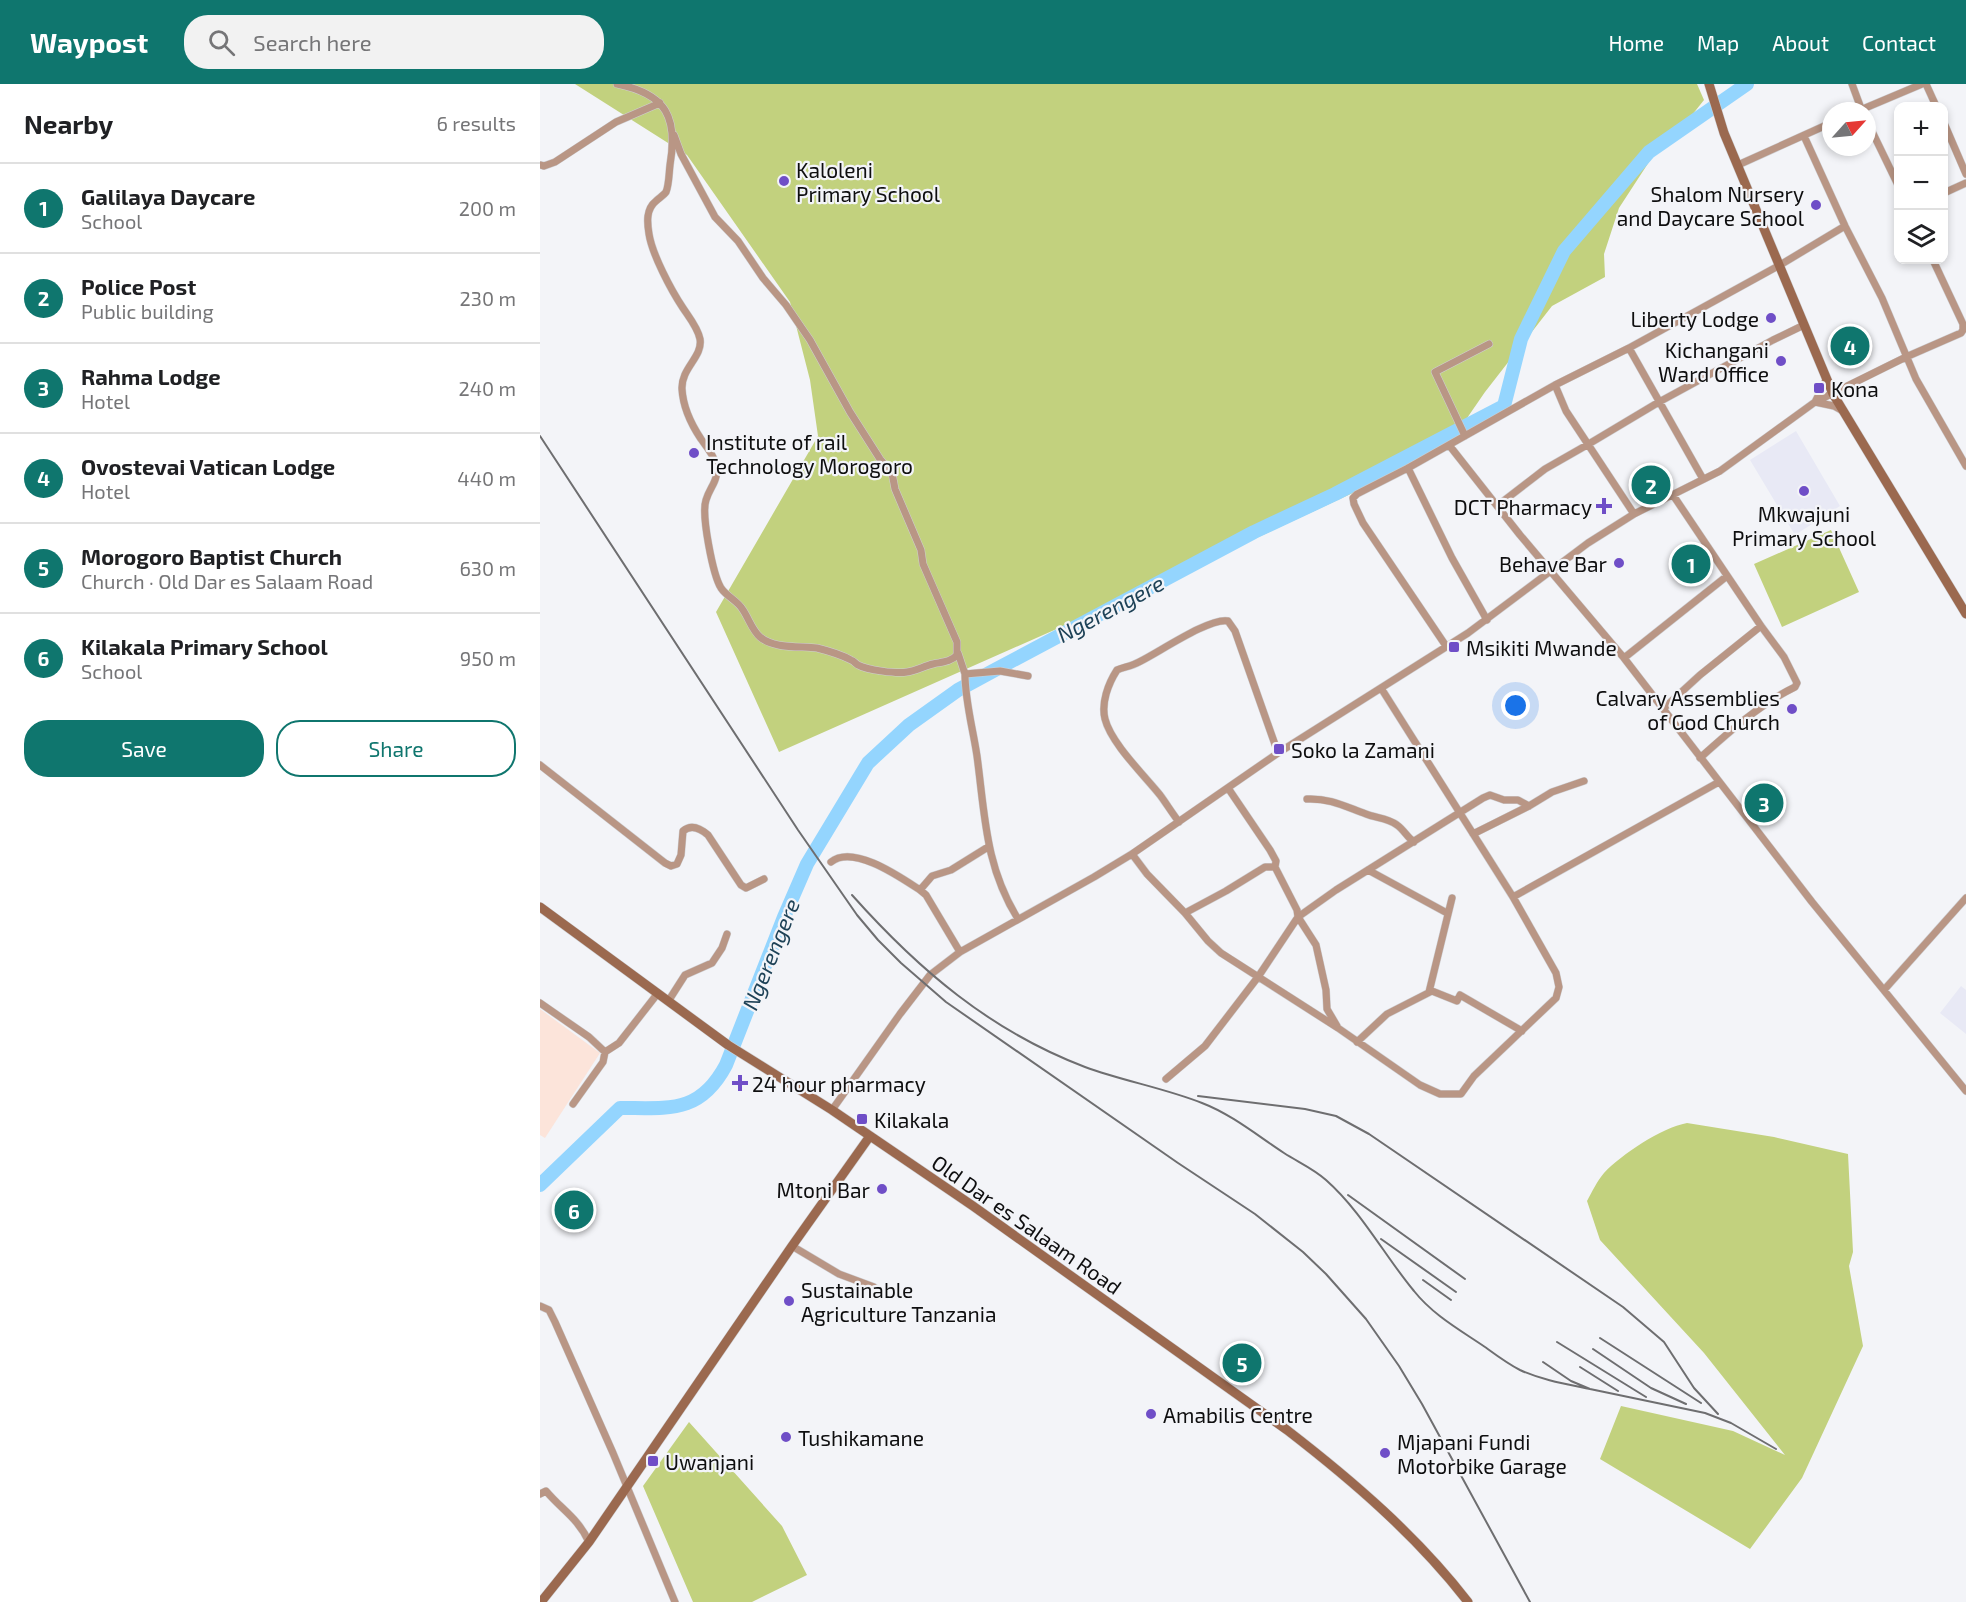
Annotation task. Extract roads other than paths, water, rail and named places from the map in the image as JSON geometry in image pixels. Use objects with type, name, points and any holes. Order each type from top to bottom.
[{"type":"main road","points":[[1709,84],[1725,133],[1826,380],[1842,411],[1966,614]]},
{"type":"main road","name":"Old Dar es Salaam Road","points":[[540,907],[728,1045],[832,1110],[973,1206],[1297,1437],[1334,1467],[1406,1533],[1468,1602]]},
{"type":"main road","points":[[542,1595],[589,1542],[626,1485],[870,1136]]},
{"type":"street","points":[[617,84],[633,87],[660,103],[670,116],[681,154],[715,217],[738,241],[763,278],[786,305],[810,340],[850,412],[880,459],[892,473],[893,483],[921,550],[920,559],[957,642],[965,674],[965,691],[977,755],[988,847],[998,879],[1018,919]]},
{"type":"street","points":[[1852,84],[1858,102]]},
{"type":"street","points":[[1876,104],[1924,84],[1934,102]]},
{"type":"street","points":[[540,165],[555,162],[616,122],[660,103]]},
{"type":"street","points":[[1738,165],[1822,127]]},
{"type":"street","points":[[1948,132],[1966,174]]},
{"type":"street","points":[[674,135],[666,191],[649,210],[647,224],[651,245],[678,301],[696,327],[700,340],[698,352],[685,372],[682,387],[689,418],[714,459],[717,470],[713,487],[705,500],[705,513],[715,576],[722,590],[742,609],[754,630],[773,644],[834,652],[860,666],[894,673],[910,672],[950,660],[956,657],[958,652]]},
{"type":"street","points":[[1804,136],[1845,226],[1882,298],[1921,389],[1966,466]]},
{"type":"street","points":[[1876,139],[1894,174]]},
{"type":"street","points":[[1948,191],[1966,183]]},
{"type":"street","points":[[1446,646],[1363,523],[1354,504],[1353,498],[1356,494],[1629,348],[1780,265],[1845,226]]},
{"type":"street","points":[[832,1110],[930,975],[960,952],[1132,854],[1278,753],[1486,620],[1634,513],[1703,479],[1748,452],[1815,402],[1906,357],[1960,334],[1963,330],[1962,321],[1936,264]]},
{"type":"street","points":[[1497,506],[1545,469],[1659,402],[1804,326]]},
{"type":"street","points":[[1465,436],[1435,372],[1489,344]]},
{"type":"street","points":[[1629,348],[1703,479]]},
{"type":"street","points":[[1815,402],[1826,380]]},
{"type":"street","points":[[1555,386],[1566,411],[1587,445],[1634,513]]},
{"type":"street","points":[[1815,402],[1834,406],[1842,411]]},
{"type":"street","points":[[1449,445],[1624,658],[1819,911],[1966,1090]]},
{"type":"street","points":[[1408,468],[1452,558],[1486,620]]},
{"type":"street","points":[[1672,495],[1784,657],[1797,684],[1735,727],[1700,758]]},
{"type":"street","points":[[1624,658],[1727,576]]},
{"type":"street","points":[[1179,822],[1125,754],[1106,723],[1105,699],[1117,670],[1137,663],[1220,620],[1228,621],[1235,631],[1278,753]]},
{"type":"street","points":[[1664,708],[1700,675],[1761,626]]},
{"type":"street","points":[[965,674],[1000,671],[1028,676]]},
{"type":"street","points":[[1132,854],[1147,874],[1221,953],[1338,1028],[1427,1089],[1440,1094],[1461,1094],[1474,1076],[1556,998],[1559,987],[1556,973],[1514,897],[1381,688]]},
{"type":"street","points":[[540,765],[665,863],[671,866],[677,864],[681,855],[682,831],[692,827],[708,835],[741,885],[746,888],[764,879]]},
{"type":"street","points":[[1473,834],[1552,792],[1584,781]]},
{"type":"street","points":[[1514,897],[1719,782]]},
{"type":"street","points":[[1228,788],[1269,848],[1276,861],[1275,867],[1297,910],[1298,917],[1316,945],[1326,990],[1327,1009],[1338,1028]]},
{"type":"street","points":[[1166,1079],[1204,1046],[1258,977],[1298,917],[1368,870],[1490,795],[1504,800],[1518,800],[1529,806]]},
{"type":"street","points":[[1307,799],[1324,798],[1388,820],[1397,825],[1414,842]]},
{"type":"street","points":[[920,890],[932,876],[951,870],[988,847]]},
{"type":"street","points":[[831,862],[838,857],[858,857],[920,890],[926,895],[960,952]]},
{"type":"street","points":[[1185,912],[1265,867],[1275,867]]},
{"type":"street","points":[[1368,870],[1447,913]]},
{"type":"street","points":[[1429,992],[1452,898]]},
{"type":"street","points":[[1884,990],[1966,898]]},
{"type":"street","points":[[669,1000],[685,975],[715,959],[727,934]]},
{"type":"street","points":[[1357,1042],[1387,1014],[1429,992],[1442,993],[1457,1001],[1460,995],[1522,1031]]},
{"type":"street","points":[[573,1104],[603,1062],[605,1052],[619,1043],[658,993]]},
{"type":"street","points":[[540,1003],[595,1042],[605,1052]]},
{"type":"street","points":[[792,1246],[839,1274],[874,1287]]},
{"type":"street","points":[[540,1306],[549,1310],[555,1322],[675,1602]]},
{"type":"street","points":[[540,1494],[546,1491],[564,1508],[581,1526],[589,1542]]},
{"type":"waterway","name":"Ngerengere","points":[[540,1185],[620,1108],[682,1105],[694,1100],[716,1081],[726,1065],[807,864],[868,763],[909,725],[958,690],[993,671],[1254,532],[1335,494],[1504,406],[1521,339],[1564,251],[1649,152],[1747,84]]},
{"type":"railway","points":[[540,436],[798,830],[857,915],[878,940],[946,1002],[1255,1214],[1303,1252],[1326,1274],[1366,1319],[1399,1366],[1530,1602]]},
{"type":"railway","points":[[852,895],[903,948],[930,972],[987,1016],[1018,1035],[1085,1067],[1173,1093],[1213,1108],[1316,1172],[1351,1206],[1421,1300],[1438,1315],[1520,1370],[1545,1379],[1590,1389]]},
{"type":"railway","points":[[1198,1096],[1305,1109],[1336,1116],[1369,1134],[1623,1307],[1664,1342],[1694,1388],[1718,1414]]},
{"type":"railway","points":[[1348,1195],[1465,1279]]},
{"type":"railway","points":[[1381,1239],[1456,1292]]},
{"type":"railway","points":[[1423,1280],[1451,1300]]},
{"type":"railway","points":[[1600,1338],[1701,1403]]},
{"type":"railway","points":[[1557,1342],[1646,1397]]},
{"type":"railway","points":[[1593,1349],[1651,1388],[1686,1404]]},
{"type":"railway","points":[[1543,1362],[1571,1381],[1590,1389],[1705,1413],[1731,1423],[1776,1449]]},
{"type":"railway","points":[[1580,1367],[1618,1391]]},
{"type":"place","name":"Kaloleni Primary School","points":[[784,181]]},
{"type":"place","name":"Shalom Nursery and Daycare School","points":[[1816,205]]},
{"type":"place","name":"Liberty Lodge","points":[[1771,318]]},
{"type":"place","name":"Ovostevai Vatican Lodge","points":[[1850,346]]},
{"type":"place","name":"Kichangani Ward Office","points":[[1781,361]]},
{"type":"place","name":"Kona","points":[[1819,388]]},
{"type":"place","name":"Institute of rail Technology Morogoro","points":[[694,453]]},
{"type":"place","name":"Police Post","points":[[1651,485]]},
{"type":"place","name":"Mkwajuni Primary School","points":[[1804,491]]},
{"type":"place","name":"DCT Pharmacy","points":[[1604,506]]},
{"type":"place","name":"Behave Bar","points":[[1619,563]]},
{"type":"place","name":"Galilaya Daycare","points":[[1691,564]]},
{"type":"place","name":"Msikiti Mwande","points":[[1454,647]]},
{"type":"place","name":"Calvary Assemblies of God Church","points":[[1792,709]]},
{"type":"place","name":"Soko la Zamani","points":[[1279,749]]},
{"type":"place","name":"Rahma Lodge","points":[[1764,803]]},
{"type":"place","name":"24 hour pharmacy","points":[[740,1083]]},
{"type":"place","name":"Kilakala","points":[[862,1119]]},
{"type":"place","name":"Mtoni Bar","points":[[882,1189]]},
{"type":"place","name":"Kilakala Primary School","points":[[574,1210]]},
{"type":"place","name":"Sustainable Agriculture Tanzania","points":[[789,1301]]},
{"type":"place","name":"Morogoro Baptist Church","points":[[1242,1363]]},
{"type":"place","name":"Amabilis Centre","points":[[1151,1414]]},
{"type":"place","name":"Tushikamane","points":[[786,1437]]},
{"type":"place","name":"Mjapani Fundi Motorbike Garage","points":[[1385,1453]]},
{"type":"place","name":"Uwanjani","points":[[653,1461]]}]
